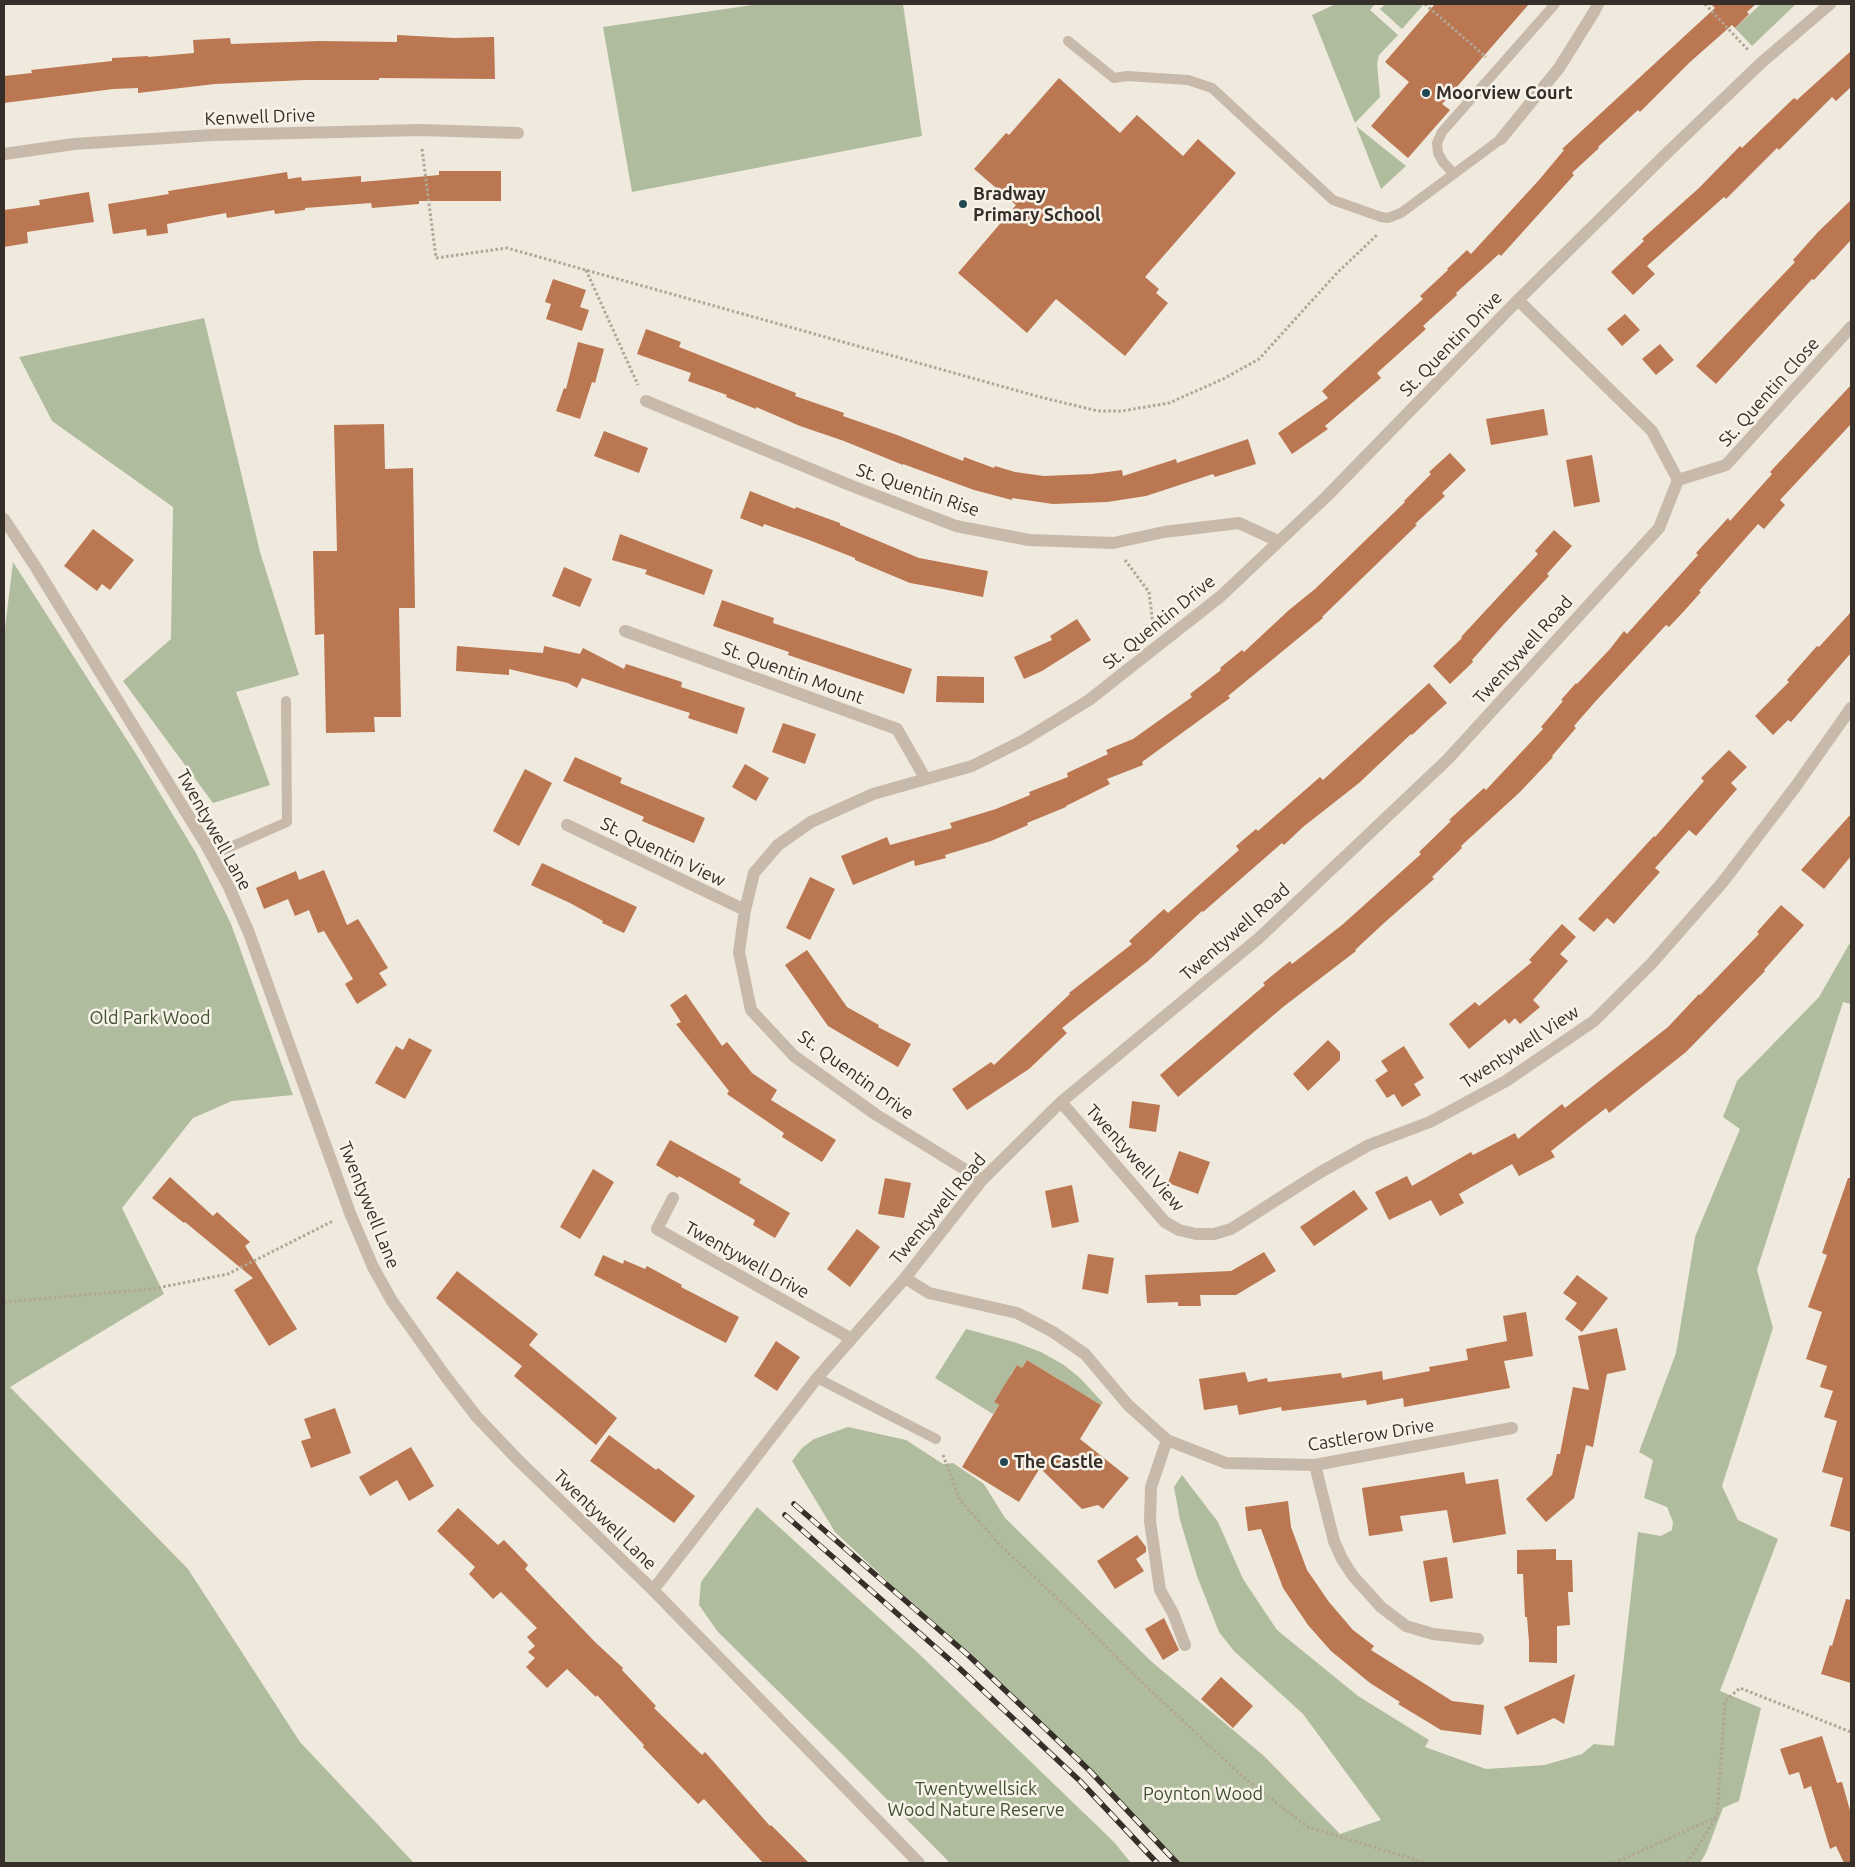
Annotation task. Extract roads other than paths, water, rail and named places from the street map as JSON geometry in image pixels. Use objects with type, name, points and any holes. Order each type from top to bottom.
[{"type":"street","points":[[1500,139],[1559,68],[1598,4]]},
{"type":"street","name":"St. Quentin Drive","points":[[982,1180],[874,1114],[794,1056],[751,1010],[739,952],[745,910],[754,873],[778,845],[811,822],[873,794],[972,766],[1024,740],[1089,700],[1222,596],[1326,496],[1518,300],[1761,63],[1830,4]]},
{"type":"street","name":"Kenwell Drive","points":[[4,154],[74,144],[174,138],[420,130],[518,133]]},
{"type":"street","points":[[1518,300],[1652,431],[1678,480]]},
{"type":"street","name":"St. Quentin Close","points":[[1678,480],[1726,465],[1851,327]]},
{"type":"street","name":"St. Quentin Rise","points":[[646,401],[852,486],[956,526],[1029,540],[1112,543],[1164,532],[1238,523],[1278,541]]},
{"type":"street","name":"Twentywell Road","points":[[653,1590],[817,1378],[850,1338],[905,1278],[982,1180],[1061,1102],[1259,938],[1448,759],[1659,528],[1678,480]]},
{"type":"street","name":"Twentywell Lane","points":[[4,519],[35,566],[212,855],[229,887],[248,932],[350,1213],[373,1266],[392,1300],[446,1377],[477,1417],[518,1460],[653,1590],[919,1863]]},
{"type":"street","name":"St. Quentin Mount","points":[[625,631],[897,729],[925,778]]},
{"type":"street","name":"Twentywell View","points":[[1061,1102],[1164,1222],[1179,1230],[1196,1234],[1214,1234],[1231,1229],[1369,1145],[1430,1122],[1506,1081],[1594,1021],[1652,963],[1722,883],[1796,786],[1851,708]]},
{"type":"street","name":"St. Quentin View","points":[[567,825],[745,910]]},
{"type":"street","name":"Twentywell Drive","points":[[673,1198],[657,1229],[850,1338]]},
{"type":"street","name":"Castlerow Drive","points":[[905,1278],[929,1293],[1017,1313],[1053,1332],[1085,1354],[1128,1405],[1167,1440],[1226,1463],[1315,1464],[1512,1428]]},
{"type":"street","points":[[1167,1440],[1151,1487],[1150,1521],[1160,1590],[1173,1613],[1185,1645]]},
{"type":"street","points":[[1315,1464],[1334,1541],[1342,1559],[1353,1576],[1381,1607],[1406,1626],[1433,1634],[1478,1639]]},
{"type":"lane","points":[[1454,174],[1438,153],[1437,143],[1442,132],[1555,4]]},
{"type":"lane","points":[[1068,41],[1114,78],[1127,76],[1188,80],[1212,88],[1333,200],[1388,218],[1401,214],[1500,139]]},
{"type":"lane","points":[[212,855],[287,822],[286,701]]},
{"type":"lane","points":[[817,1378],[936,1439]]},
{"type":"railway","points":[[794,1504],[968,1655],[1090,1771],[1177,1863]]},
{"type":"railway","points":[[785,1515],[958,1667],[1080,1781],[1157,1863]]},
{"type":"place","name":"Moorview Court","points":[[1426,93]]},
{"type":"place","name":"Bradway Primary School","points":[[963,204]]},
{"type":"place","name":"The Castle","points":[[1004,1462]]},
{"type":"park label","name":"Old Park Wood","points":[[150,1018]]},
{"type":"park label","name":"Poynton Wood","points":[[1203,1794]]},
{"type":"park label","name":"Twentywellsick Wood Nature Reserve","points":[[976,1799]]}]
